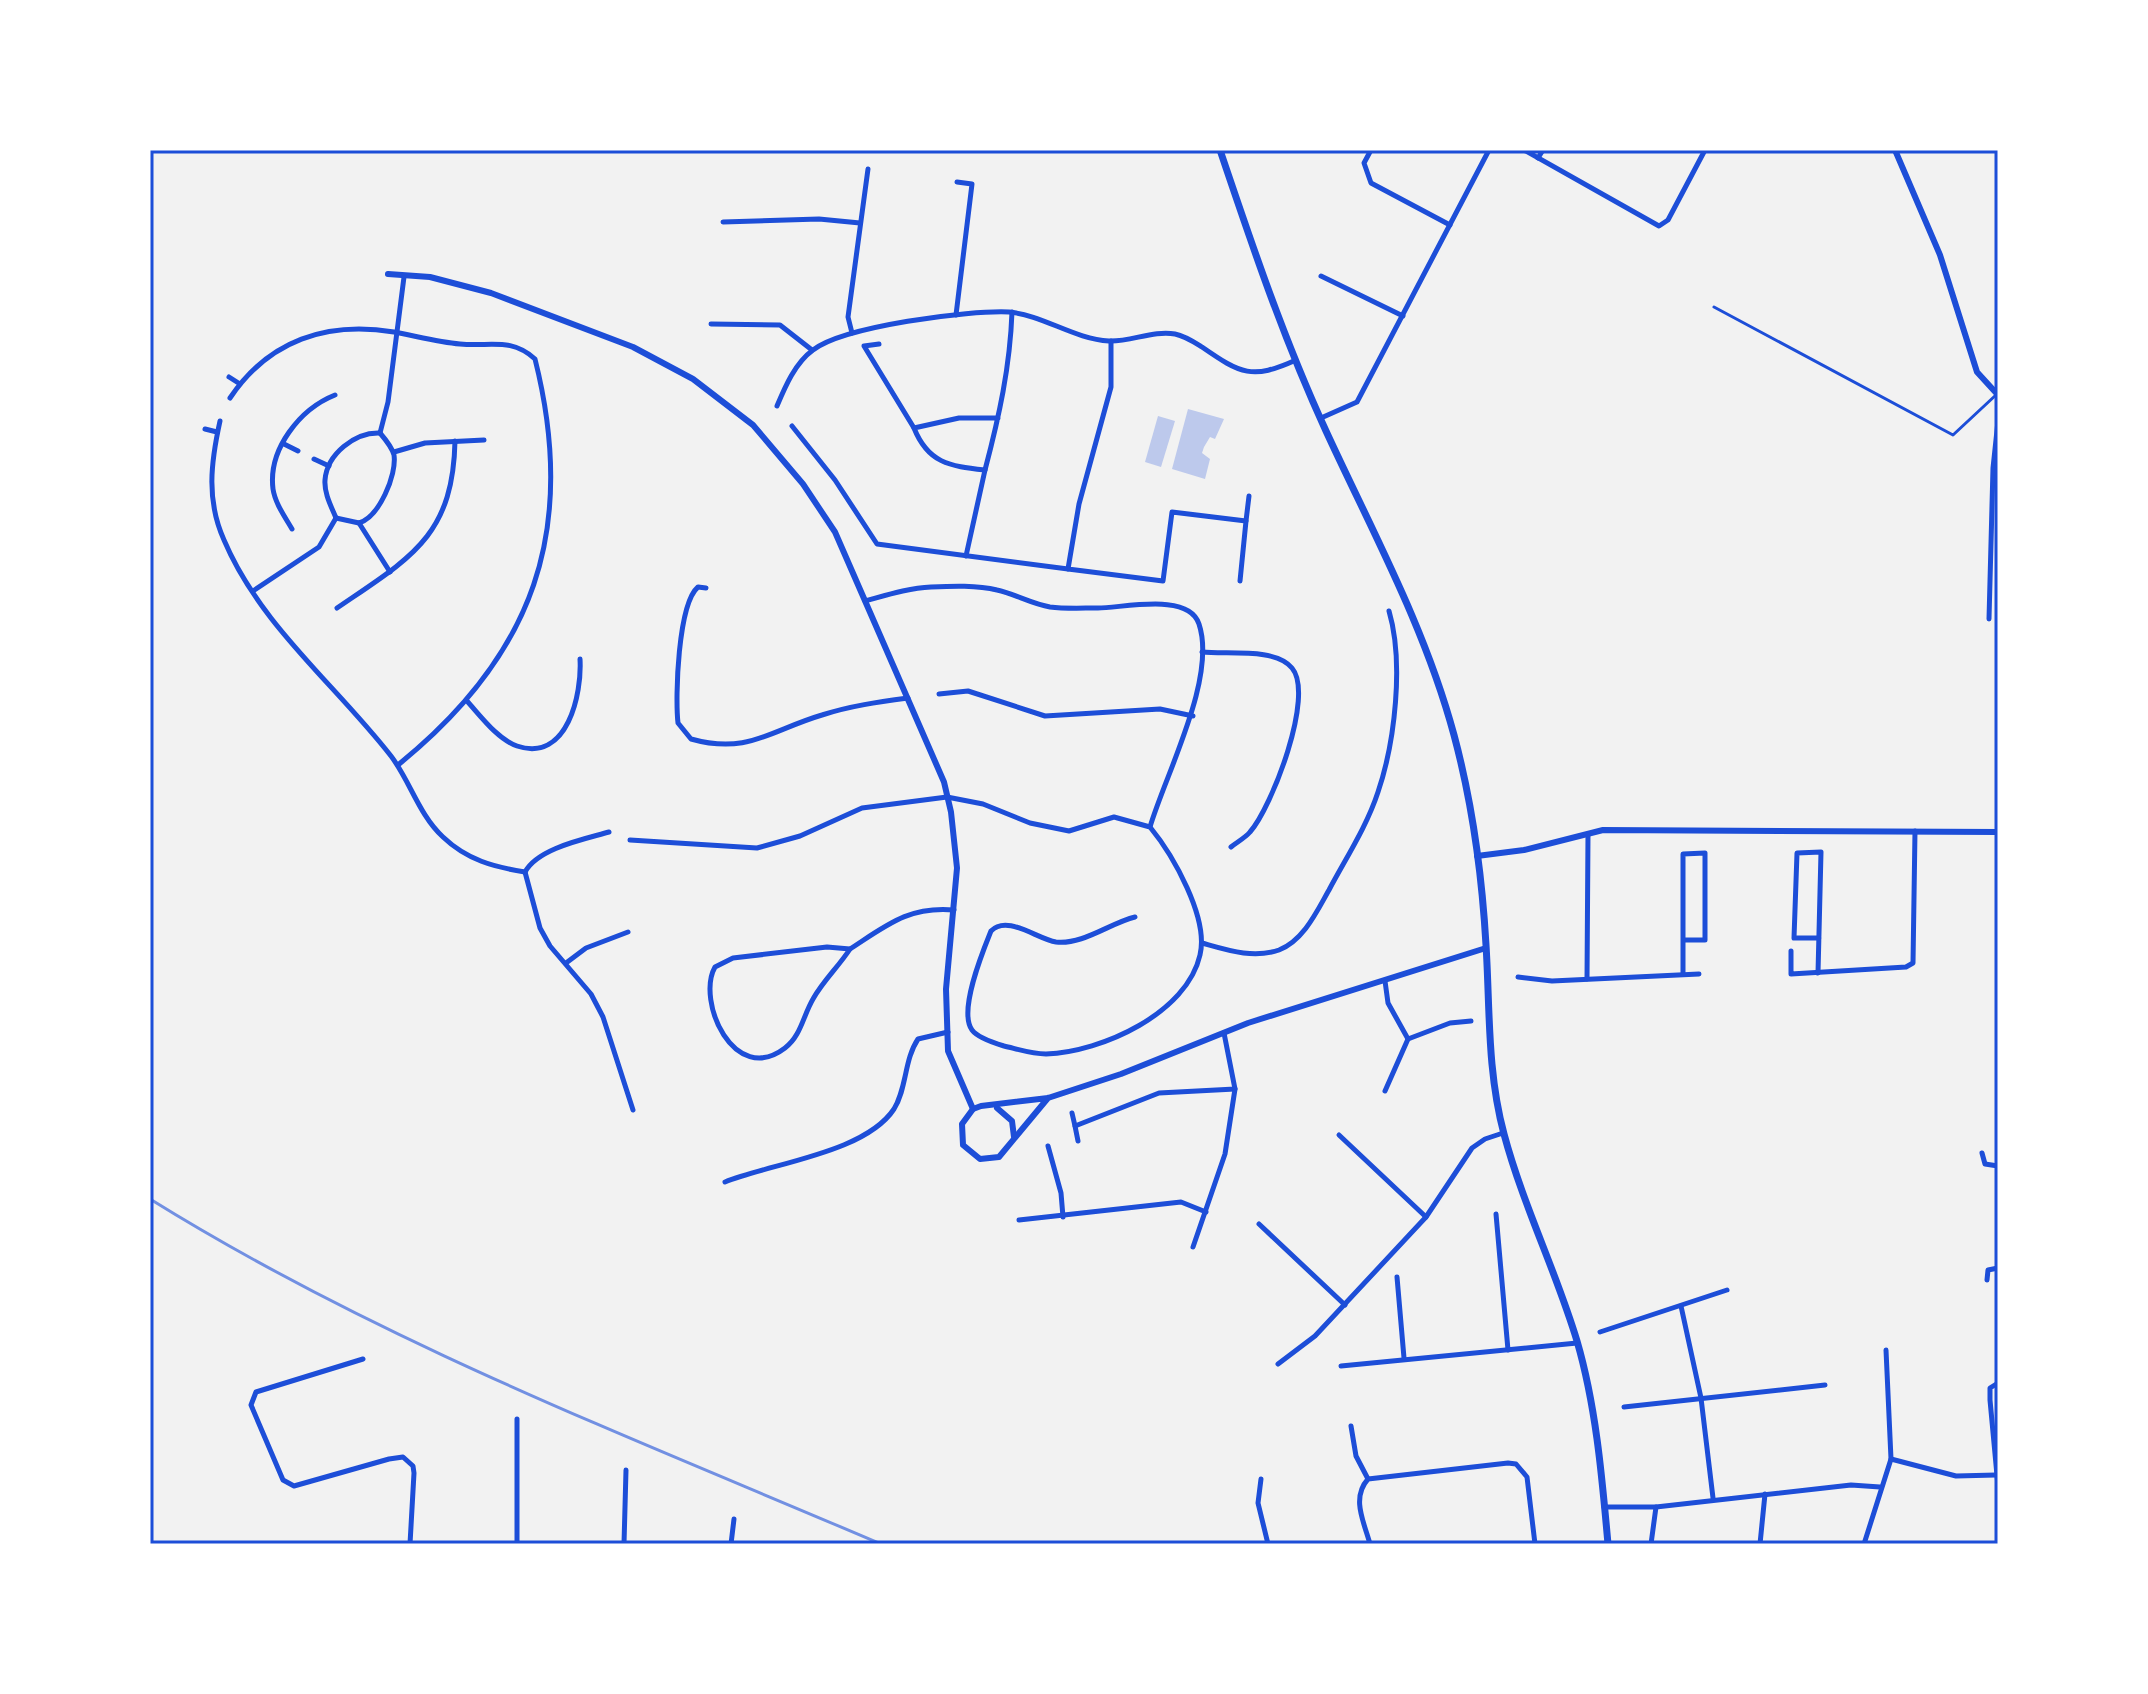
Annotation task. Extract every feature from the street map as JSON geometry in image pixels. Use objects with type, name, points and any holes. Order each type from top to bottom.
[{"type":"main road","points":[[1220,150],[1296,360],[1412,611],[1437,680],[1468,795],[1486,948],[1491,1068],[1503,1133],[1577,1343],[1591,1405],[1608,1544]]},
{"type":"street","points":[[1371,150],[1364,163],[1371,183],[1450,225]]},
{"type":"street","points":[[1321,418],[1357,402],[1489,150]]},
{"type":"street","points":[[1524,150],[1659,226],[1668,220],[1705,150]]},
{"type":"street","points":[[1538,158],[1543,150]]},
{"type":"street","points":[[1895,150],[1940,255],[1977,372],[1998,395]]},
{"type":"street","points":[[852,333],[848,317],[868,169]]},
{"type":"street","points":[[956,315],[972,184],[957,182]]},
{"type":"street","points":[[723,222],[819,219],[860,223]]},
{"type":"street","points":[[388,274],[454,282],[571,323],[664,363],[723,400],[753,425],[803,484],[835,532],[909,698],[947,797],[957,868],[946,989],[948,1051],[973,1109]]},
{"type":"street","points":[[1321,276],[1403,316]]},
{"type":"street","points":[[336,518],[359,523],[366,521],[391,479],[394,452],[380,433],[398,333],[404,277]]},
{"type":"street","points":[[777,406],[789,378],[812,350],[852,333],[956,315],[1012,312],[1111,341],[1171,333],[1195,343],[1241,371],[1255,374],[1266,374],[1296,360]]},
{"type":"street","points":[[966,556],[1006,379],[1012,312]]},
{"type":"street","points":[[711,324],[780,325],[812,350]]},
{"type":"street","points":[[230,398],[262,360],[302,337],[347,327],[461,344],[503,342],[525,350],[535,359],[548,443],[547,545],[521,620],[491,669],[439,729],[398,765]]},
{"type":"street","points":[[1068,569],[1079,504],[1111,387],[1111,341]]},
{"type":"street","points":[[879,344],[864,346],[914,428],[921,447],[938,460],[956,467],[985,470]]},
{"type":"street","points":[[229,377],[240,384]]},
{"type":"street","points":[[292,529],[273,491],[277,456],[310,409],[335,395]]},
{"type":"street","points":[[914,428],[959,418],[998,418]]},
{"type":"street","points":[[220,421],[210,481],[213,505],[223,540],[253,591],[280,629],[398,765],[423,811],[444,838],[486,864],[525,872]]},
{"type":"street","points":[[1989,619],[1993,468],[1998,421]]},
{"type":"street","points":[[792,426],[835,480],[877,544],[1163,581],[1172,512],[1246,521]]},
{"type":"street","points":[[205,429],[217,432]]},
{"type":"street","points":[[253,591],[325,540],[336,518],[326,489],[329,466],[338,452],[355,439],[380,433]]},
{"type":"street","points":[[394,452],[455,441],[484,440]]},
{"type":"street","points":[[337,608],[390,572],[421,545],[447,505],[453,485],[455,441]]},
{"type":"street","points":[[284,444],[298,451]]},
{"type":"street","points":[[314,459],[329,466]]},
{"type":"street","points":[[1240,581],[1249,496]]},
{"type":"street","points":[[359,523],[390,572]]},
{"type":"street","points":[[303,544],[308,552]]},
{"type":"street","points":[[865,601],[905,590],[954,587],[996,589],[1058,607],[1169,605],[1188,609],[1196,616],[1202,652],[1193,716],[1172,759],[1150,827]]},
{"type":"street","points":[[706,588],[693,591],[689,601],[679,664],[678,723],[691,739],[738,746],[819,715],[862,704],[909,698]]},
{"type":"street","points":[[1202,943],[1256,954],[1280,949],[1299,936],[1330,887],[1368,817],[1384,774],[1397,660],[1397,643],[1389,611]]},
{"type":"street","points":[[1202,652],[1272,657],[1292,667],[1298,682],[1285,763],[1259,818],[1250,832],[1231,847]]},
{"type":"street","points":[[466,700],[508,741],[527,748],[539,747],[551,741],[571,720],[581,682],[580,659]]},
{"type":"street","points":[[939,694],[968,691],[1045,716],[1160,709],[1193,716]]},
{"type":"street","points":[[630,840],[757,848],[800,836],[862,808],[947,797],[983,804],[1030,823],[1069,831],[1114,817],[1150,827],[1186,886],[1202,943],[1185,990],[1167,1008],[1121,1033],[1088,1045],[1044,1054],[999,1044],[972,1031],[967,1013],[969,998],[995,926],[1010,925],[1051,941],[1070,942],[1135,917]]},
{"type":"street","points":[[1476,856],[1524,850],[1587,833],[1642,829],[1998,832]]},
{"type":"street","points":[[1791,951],[1791,974],[1906,967],[1913,963],[1915,831]]},
{"type":"street","points":[[609,832],[554,851],[529,864],[525,872],[540,928],[591,994],[603,1017],[622,1086],[633,1110]]},
{"type":"street","points":[[1587,833],[1587,980]]},
{"type":"street","points":[[1818,973],[1819,938],[1821,852],[1797,853],[1794,938],[1819,938]]},
{"type":"street","points":[[1683,940],[1705,940],[1705,853],[1683,854],[1683,940],[1683,974]]},
{"type":"street","points":[[850,949],[827,947],[721,962],[711,975],[710,986],[729,1044],[745,1057],[759,1058],[785,1048],[798,1035],[814,997],[850,949],[903,916],[929,908],[955,910]]},
{"type":"street","points":[[566,963],[586,948],[628,932]]},
{"type":"street","points":[[1048,1098],[1014,1137],[1010,1148],[999,1157],[980,1159],[970,1154],[960,1134],[962,1124],[973,1109],[1048,1098],[1224,1033],[1486,948]]},
{"type":"street","points":[[1518,977],[1552,981],[1699,974]]},
{"type":"street","points":[[1385,981],[1388,1003],[1408,1039]]},
{"type":"street","points":[[1385,1091],[1408,1039],[1450,1023],[1471,1021]]},
{"type":"street","points":[[725,1182],[867,1134],[894,1109],[912,1048],[918,1039],[948,1032]]},
{"type":"street","points":[[1193,1247],[1225,1154],[1235,1089],[1224,1033]]},
{"type":"street","points":[[1075,1126],[1159,1093],[1235,1089]]},
{"type":"street","points":[[996,1107],[1012,1121],[1014,1137]]},
{"type":"street","points":[[1072,1113],[1078,1141]]},
{"type":"street","points":[[1278,1364],[1315,1336],[1426,1217],[1472,1148],[1485,1139],[1503,1133]]},
{"type":"street","points":[[1339,1135],[1426,1217]]},
{"type":"street","points":[[1048,1146],[1061,1193],[1063,1217]]},
{"type":"street","points":[[1982,1153],[1985,1164],[1998,1166]]},
{"type":"street","points":[[1019,1220],[1181,1202],[1206,1212]]},
{"type":"street","points":[[1496,1214],[1508,1350]]},
{"type":"street","points":[[1259,1224],[1345,1305]]},
{"type":"street","points":[[1987,1280],[1988,1270],[1998,1268]]},
{"type":"street","points":[[1397,1277],[1404,1358]]},
{"type":"street","points":[[1600,1332],[1727,1290]]},
{"type":"street","points":[[1681,1306],[1701,1398],[1713,1498]]},
{"type":"street","points":[[1341,1366],[1577,1343]]},
{"type":"street","points":[[1864,1544],[1891,1459],[1886,1350]]},
{"type":"street","points":[[363,1359],[256,1392],[251,1405],[283,1480],[294,1486],[389,1459],[403,1457],[410,1461],[414,1473],[410,1544]]},
{"type":"street","points":[[1998,1383],[1990,1388],[1998,1486]]},
{"type":"street","points":[[1624,1407],[1825,1385]]},
{"type":"street","points":[[517,1419],[517,1544]]},
{"type":"street","points":[[1351,1426],[1356,1456],[1368,1479]]},
{"type":"street","points":[[1891,1459],[1956,1476],[1996,1475]]},
{"type":"street","points":[[1370,1544],[1359,1504],[1359,1492],[1368,1479],[1516,1464],[1527,1477],[1535,1544]]},
{"type":"street","points":[[624,1544],[626,1470]]},
{"type":"street","points":[[1261,1479],[1258,1503],[1268,1544]]},
{"type":"street","points":[[1604,1507],[1656,1507],[1713,1498],[1851,1485],[1880,1487]]},
{"type":"street","points":[[1760,1544],[1765,1494]]},
{"type":"street","points":[[1651,1544],[1656,1507]]},
{"type":"street","points":[[731,1544],[734,1519]]},
{"type":"lane","points":[[1714,307],[1953,435],[1998,395]]},
{"type":"building","points":[[1188,409],[1224,419],[1215,439],[1210,437],[1202,453],[1210,459],[1205,479],[1172,469]]},
{"type":"building","points":[[1158,416],[1175,421],[1161,467],[1145,462]]},
{"type":"railway","points":[[150,1199],[237,1251],[417,1343],[601,1426],[881,1544]]}]
